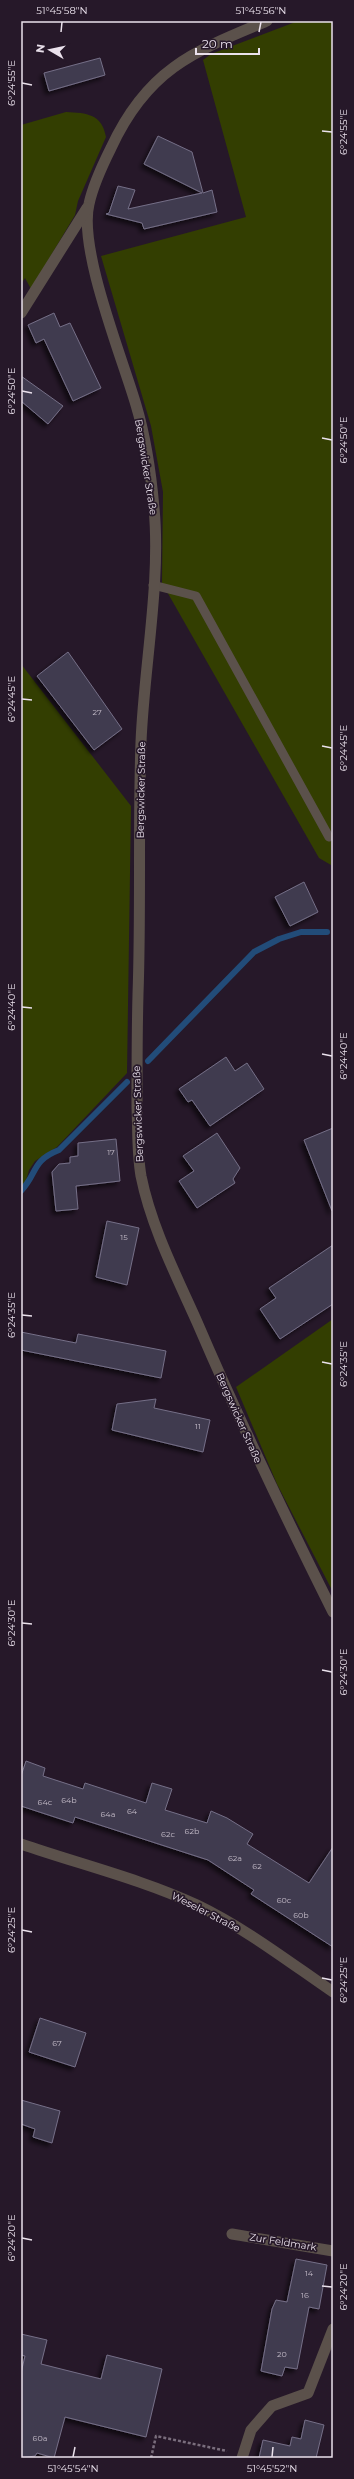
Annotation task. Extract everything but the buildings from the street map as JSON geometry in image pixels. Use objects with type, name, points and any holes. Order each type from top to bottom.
[{"type":"street","name":"Bergswicker Straße","points":[[267,21],[206,46],[168,70],[143,94],[124,118],[101,169],[87,208],[88,236],[93,267],[138,411],[147,454],[154,511],[153,585],[141,742],[137,1043],[138,1147],[140,1172],[146,1199],[165,1249],[216,1366],[269,1486],[333,1612]]},
{"type":"street","points":[[21,313],[87,208]]},
{"type":"street","name":"Weseler Straße","points":[[21,1844],[167,1892],[198,1906],[246,1932],[333,1992]]},
{"type":"street","name":"Zur Feldmark","points":[[232,2234],[333,2251]]},
{"type":"street","points":[[242,2456],[251,2430],[272,2406],[308,2393],[333,2329]]},
{"type":"lane","points":[[153,585],[196,596],[329,837]]},
{"type":"path","points":[[150,2458],[156,2436],[242,2456]]},
{"type":"green space","points":[[298,21],[333,21],[331,865],[319,858],[162,583],[163,492],[151,426],[101,256],[246,217],[203,60],[211,54]]},
{"type":"green space","points":[[66,112],[87,114],[97,119],[104,129],[106,137],[78,201],[75,215],[31,289],[25,278],[21,284],[21,125]]},
{"type":"green space","points":[[21,664],[131,806],[127,1073],[57,1147],[35,1161],[29,1170],[26,1181],[21,1186]]},
{"type":"green space","points":[[333,1319],[333,1592],[277,1484],[236,1387]]},
{"type":"waterway","points":[[148,1061],[254,952],[279,939],[301,932],[327,932]]},
{"type":"waterway","points":[[21,1191],[39,1163],[50,1154],[59,1150],[127,1082]]}]
